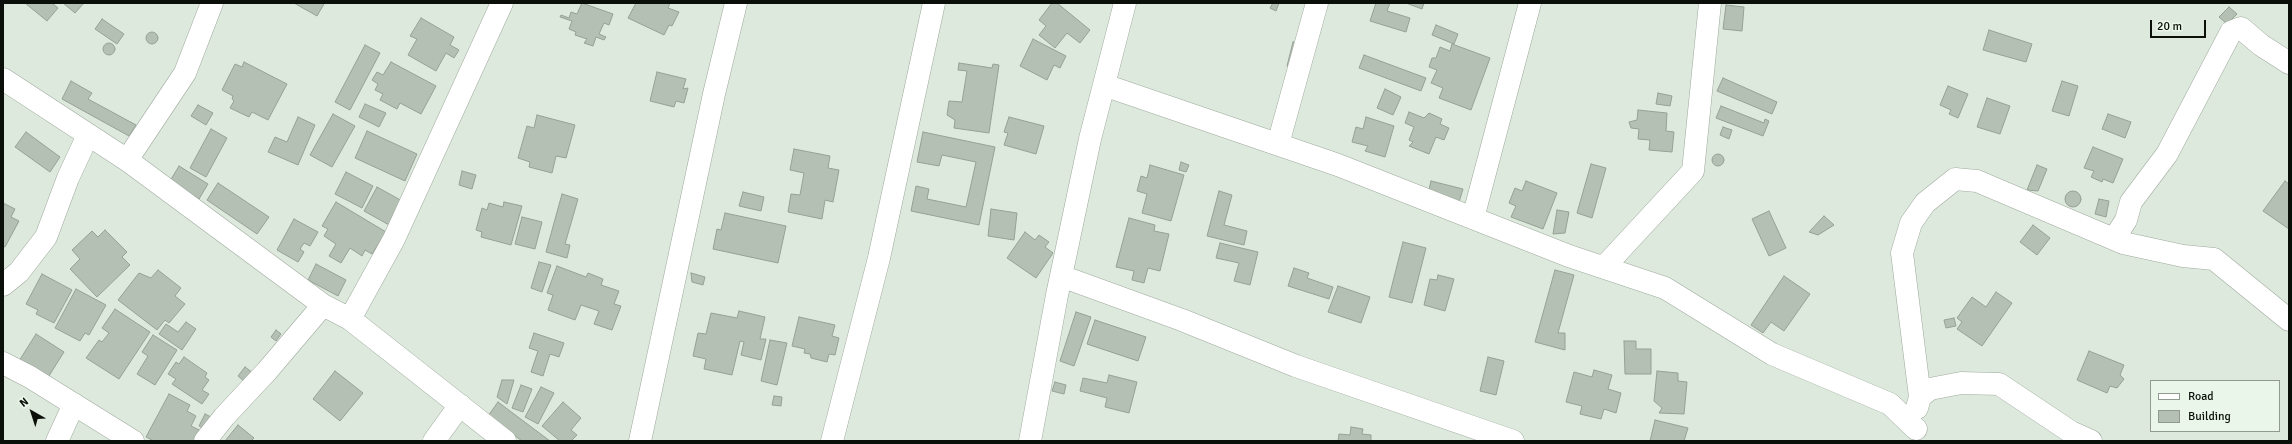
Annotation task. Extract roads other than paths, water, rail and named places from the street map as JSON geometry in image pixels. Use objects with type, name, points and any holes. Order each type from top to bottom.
[{"type":"street","points":[[127,160],[185,73],[212,3]]},
{"type":"street","points":[[350,319],[394,240],[502,3]]},
{"type":"street","points":[[640,441],[714,94],[736,3]]},
{"type":"street","points":[[832,441],[879,258],[934,3]]},
{"type":"street","points":[[1030,441],[1061,276],[1104,85],[1125,3]]},
{"type":"street","points":[[1278,144],[1317,3]]},
{"type":"street","points":[[1473,218],[1530,3]]},
{"type":"street","points":[[1604,267],[1693,171],[1710,3]]},
{"type":"street","points":[[2114,239],[2126,220],[2131,202],[2167,154],[2231,32],[2241,28],[2261,45],[2289,63]]},
{"type":"street","points":[[3,79],[127,160],[323,305],[350,319],[505,441]]},
{"type":"street","points":[[1104,85],[1338,165],[1473,218],[1665,288],[1772,354],[1890,404],[1917,435]]},
{"type":"street","points":[[3,285],[19,272],[46,238],[68,178],[88,135]]},
{"type":"street","points":[[1917,435],[1914,416],[1920,397],[1902,253],[1911,223],[1925,203],[1955,180],[1977,180],[2114,239],[2183,256],[2214,259],[2243,285],[2289,320]]},
{"type":"street","points":[[1061,276],[1182,320],[1296,366],[1513,441]]},
{"type":"street","points":[[205,441],[224,417],[267,371],[323,305]]},
{"type":"street","points":[[3,363],[74,404],[133,441]]},
{"type":"street","points":[[1920,397],[1930,389],[1961,383],[1999,384],[2071,432],[2091,441]]},
{"type":"street","points":[[57,441],[74,404]]},
{"type":"street","points":[[434,441],[460,405]]}]
